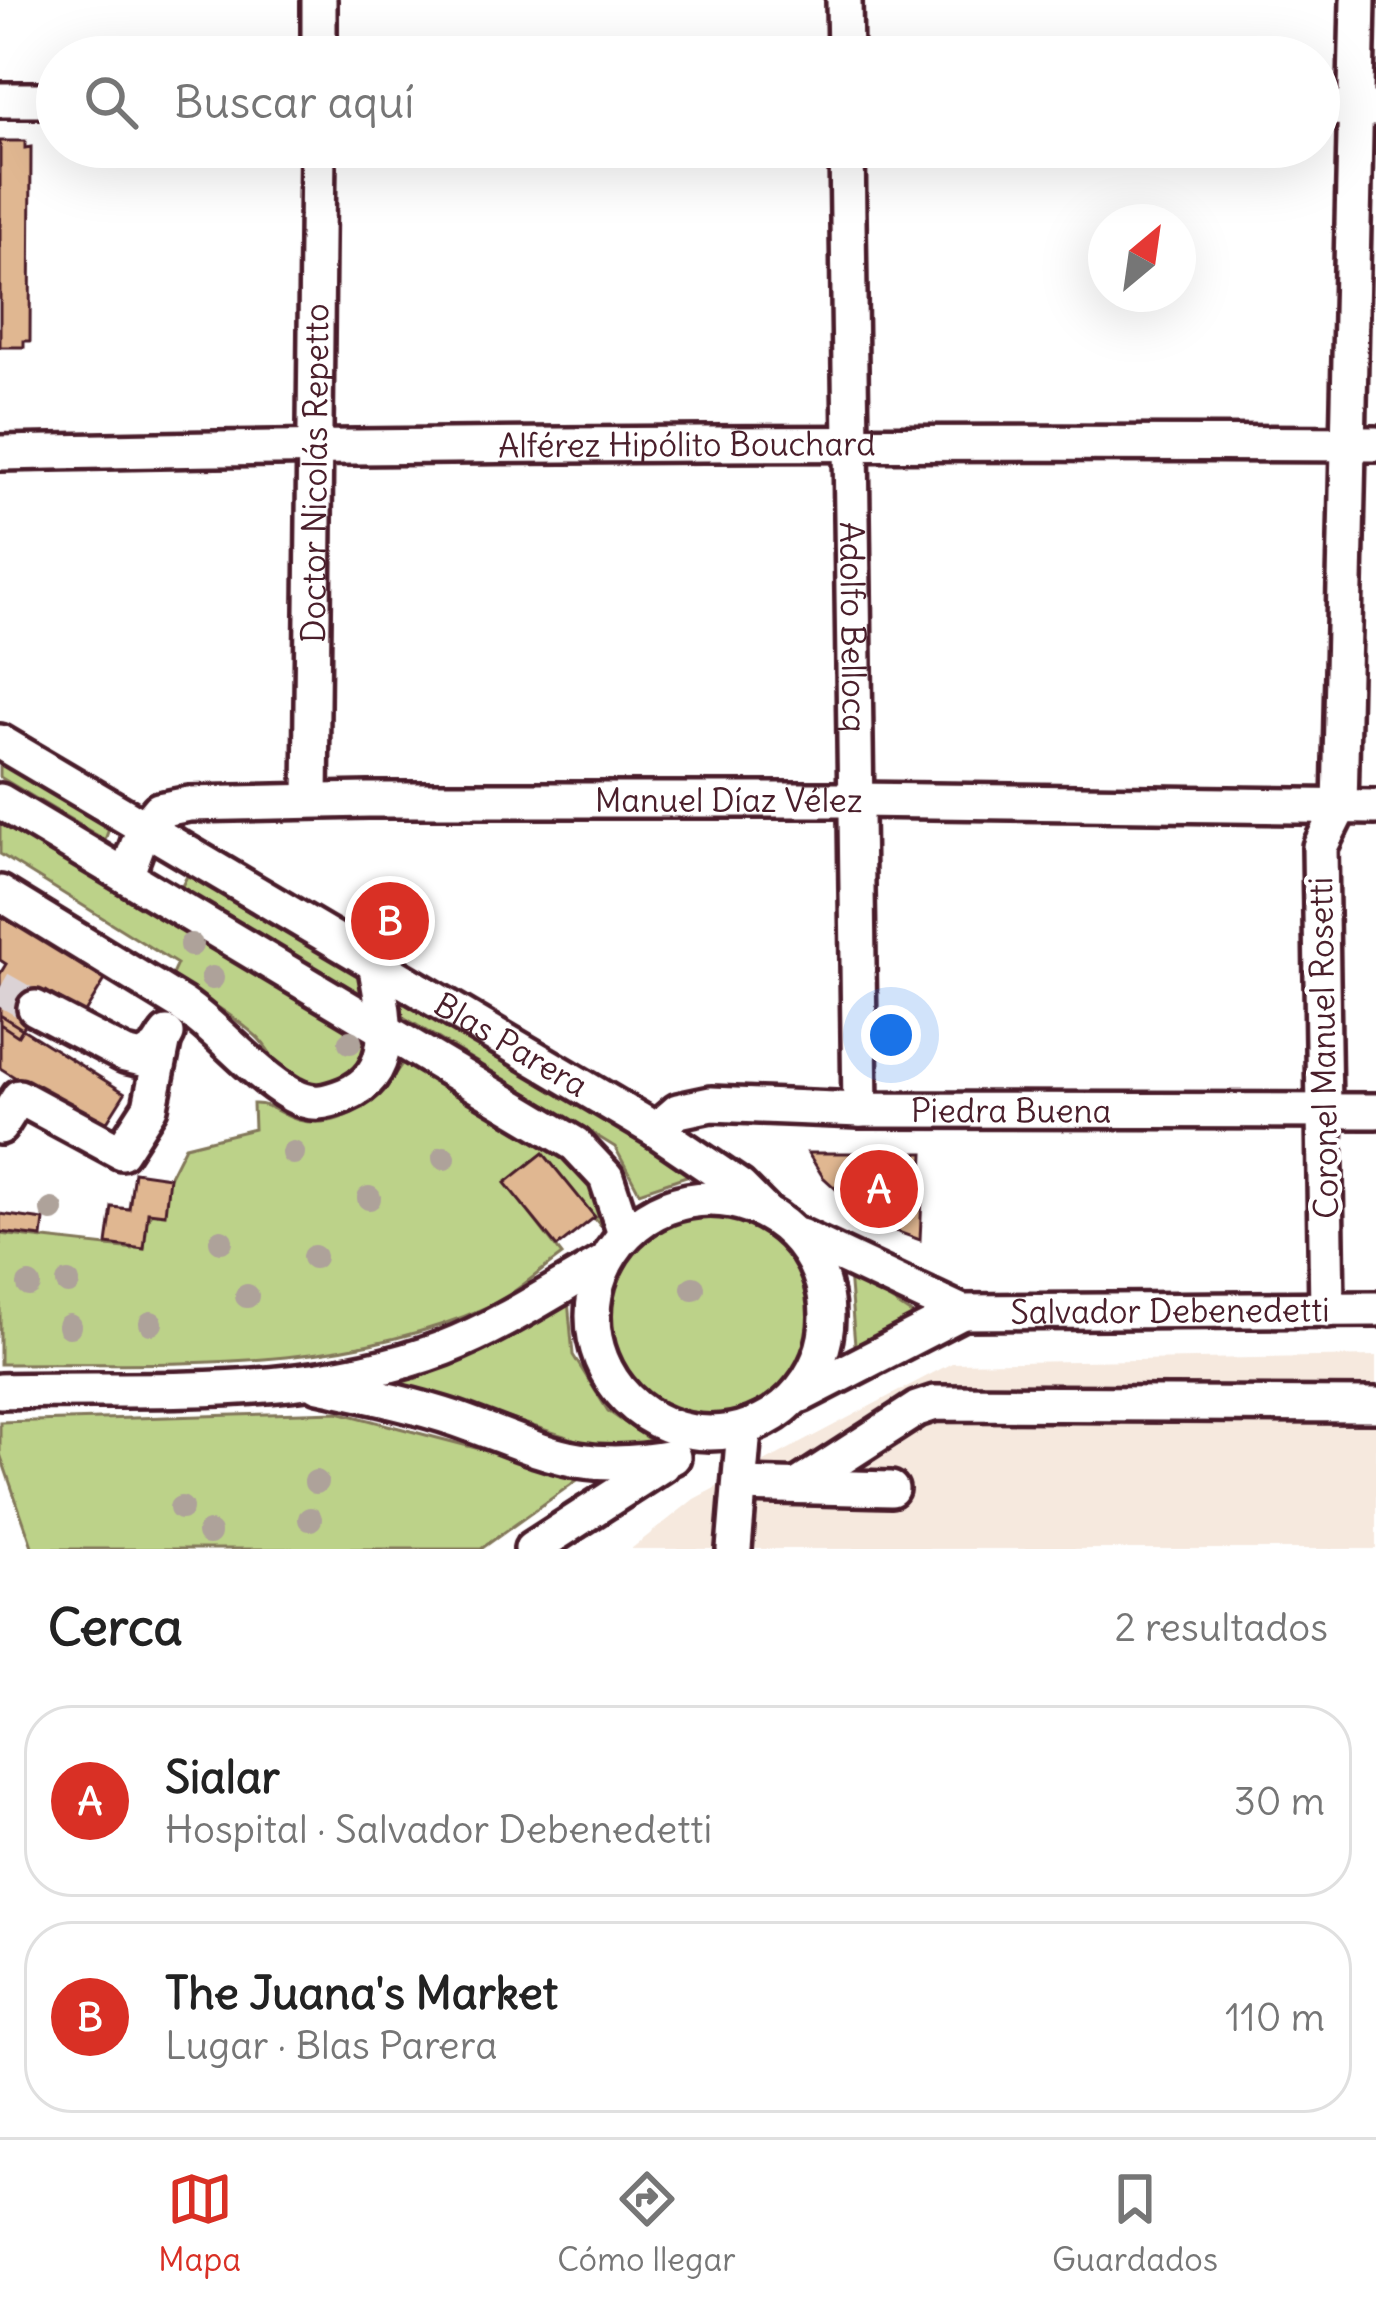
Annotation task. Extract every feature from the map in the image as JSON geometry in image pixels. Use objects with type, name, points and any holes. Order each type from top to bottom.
[{"type":"street","points":[[319,0],[319,36]]},
{"type":"street","points":[[844,0],[845,36]]},
{"type":"street","name":"Coronel Manuel Rosetti","points":[[1327,1310],[1320,848],[1340,807],[1362,444],[1367,109],[1358,0]]},
{"type":"street","points":[[0,100],[36,100]]},
{"type":"street","name":"Doctor Nicolás Repetto","points":[[311,800],[318,168]]},
{"type":"street","name":"Adolfo Bellocq","points":[[847,168],[860,1110]]},
{"type":"street","name":"Alférez Hipólito Bouchard","points":[[0,453],[852,442],[1362,444]]},
{"type":"street","name":"Blas Parera","points":[[0,742],[656,1130],[740,1187],[764,1211]]},
{"type":"street","name":"Manuel Díaz Vélez","points":[[144,828],[159,810],[188,804],[311,800],[1376,807]]},
{"type":"street","name":"Blas Parera","points":[[0,801],[575,1144],[607,1177],[616,1248]]},
{"type":"street","points":[[125,876],[144,828]]},
{"type":"street","points":[[0,893],[212,1025],[297,1098],[322,1105],[357,1090],[374,1073],[384,1052],[386,1031],[375,963]]},
{"type":"street","points":[[35,1008],[125,1055],[142,1059],[164,1038],[183,1005]]},
{"type":"street","points":[[0,1127],[19,1097],[122,1152],[150,1107],[164,1038]]},
{"type":"street","name":"Piedra Buena","points":[[656,1130],[678,1112],[710,1104],[860,1110],[1376,1111]]},
{"type":"street","points":[[0,1391],[311,1383],[445,1348],[476,1335],[616,1248],[645,1218],[691,1200],[741,1202],[764,1211],[793,1232],[815,1262],[827,1297],[827,1334],[816,1369],[794,1399],[772,1417],[673,1457],[532,1549]]},
{"type":"street","name":"Salvador Debenedetti","points":[[793,1232],[962,1312],[1376,1309]]},
{"type":"street","points":[[616,1248],[596,1287],[593,1314],[604,1366],[619,1390],[650,1416],[688,1431],[730,1431]]},
{"type":"street","name":"Salvador Debenedetti","points":[[794,1399],[962,1312]]},
{"type":"street","points":[[311,1383],[435,1413],[575,1462],[633,1465],[673,1457]]},
{"type":"street","points":[[799,1485],[916,1409],[935,1403],[1376,1405]]},
{"type":"street","points":[[730,1431],[740,1485],[734,1549]]},
{"type":"street","points":[[740,1485],[891,1489]]},
{"type":"shaded area","points":[[1376,1356],[1376,1549],[631,1549],[694,1499],[952,1363]]},
{"type":"green space","points":[[0,756],[110,826],[105,840],[0,777]]},
{"type":"green space","points":[[0,814],[370,1032],[356,1067],[325,1086],[312,1087],[291,1079],[256,1036],[171,977],[177,964],[0,854]]},
{"type":"green space","points":[[191,868],[360,969],[367,999],[181,888]]},
{"type":"green space","points":[[393,989],[698,1172],[639,1192],[615,1147],[397,1013]]},
{"type":"green space","points":[[406,1058],[593,1167],[604,1193],[599,1224],[543,1153],[506,1183],[562,1255],[487,1307],[429,1329],[309,1354],[185,1363],[0,1364],[0,1234],[133,1249],[185,1146],[254,1129],[253,1104],[298,1120],[332,1121],[374,1097]]},
{"type":"green space","points":[[710,1199],[755,1208],[793,1233],[818,1271],[827,1316],[818,1361],[793,1399],[755,1424],[710,1433],[665,1424],[627,1399],[602,1361],[593,1316],[602,1271],[627,1233],[665,1208]]},
{"type":"green space","points":[[849,1273],[919,1319],[855,1345]]},
{"type":"green space","points":[[568,1300],[573,1355],[608,1411],[657,1445],[592,1445],[381,1377],[463,1358]]},
{"type":"green space","points":[[338,1412],[583,1476],[481,1549],[33,1549],[0,1454],[0,1422]]},
{"type":"building","points":[[0,141],[25,141],[25,148],[31,147],[30,341],[24,341],[24,347],[0,347]]},
{"type":"building","points":[[0,908],[108,975],[84,1014],[46,991],[18,1036],[0,1024],[0,974],[6,964],[0,960]]},
{"type":"building","points":[[0,1015],[125,1093],[101,1131],[0,1068]]},
{"type":"building","points":[[543,1153],[595,1217],[557,1247],[505,1183]]},
{"type":"building","points":[[808,1153],[924,1153],[920,1240],[873,1223],[823,1177]]},
{"type":"building","points":[[134,1172],[169,1177],[165,1214],[148,1212],[144,1249],[107,1244],[112,1207],[129,1209]]},
{"type":"building","points":[[0,1214],[44,1220],[42,1237],[0,1232]]},
{"type":"tunnel","points":[[0,988],[35,1008]]},
{"type":"place","name":"The Juana's Market","points":[[390,921]]},
{"type":"place","name":"Sialar","points":[[879,1189]]}]
